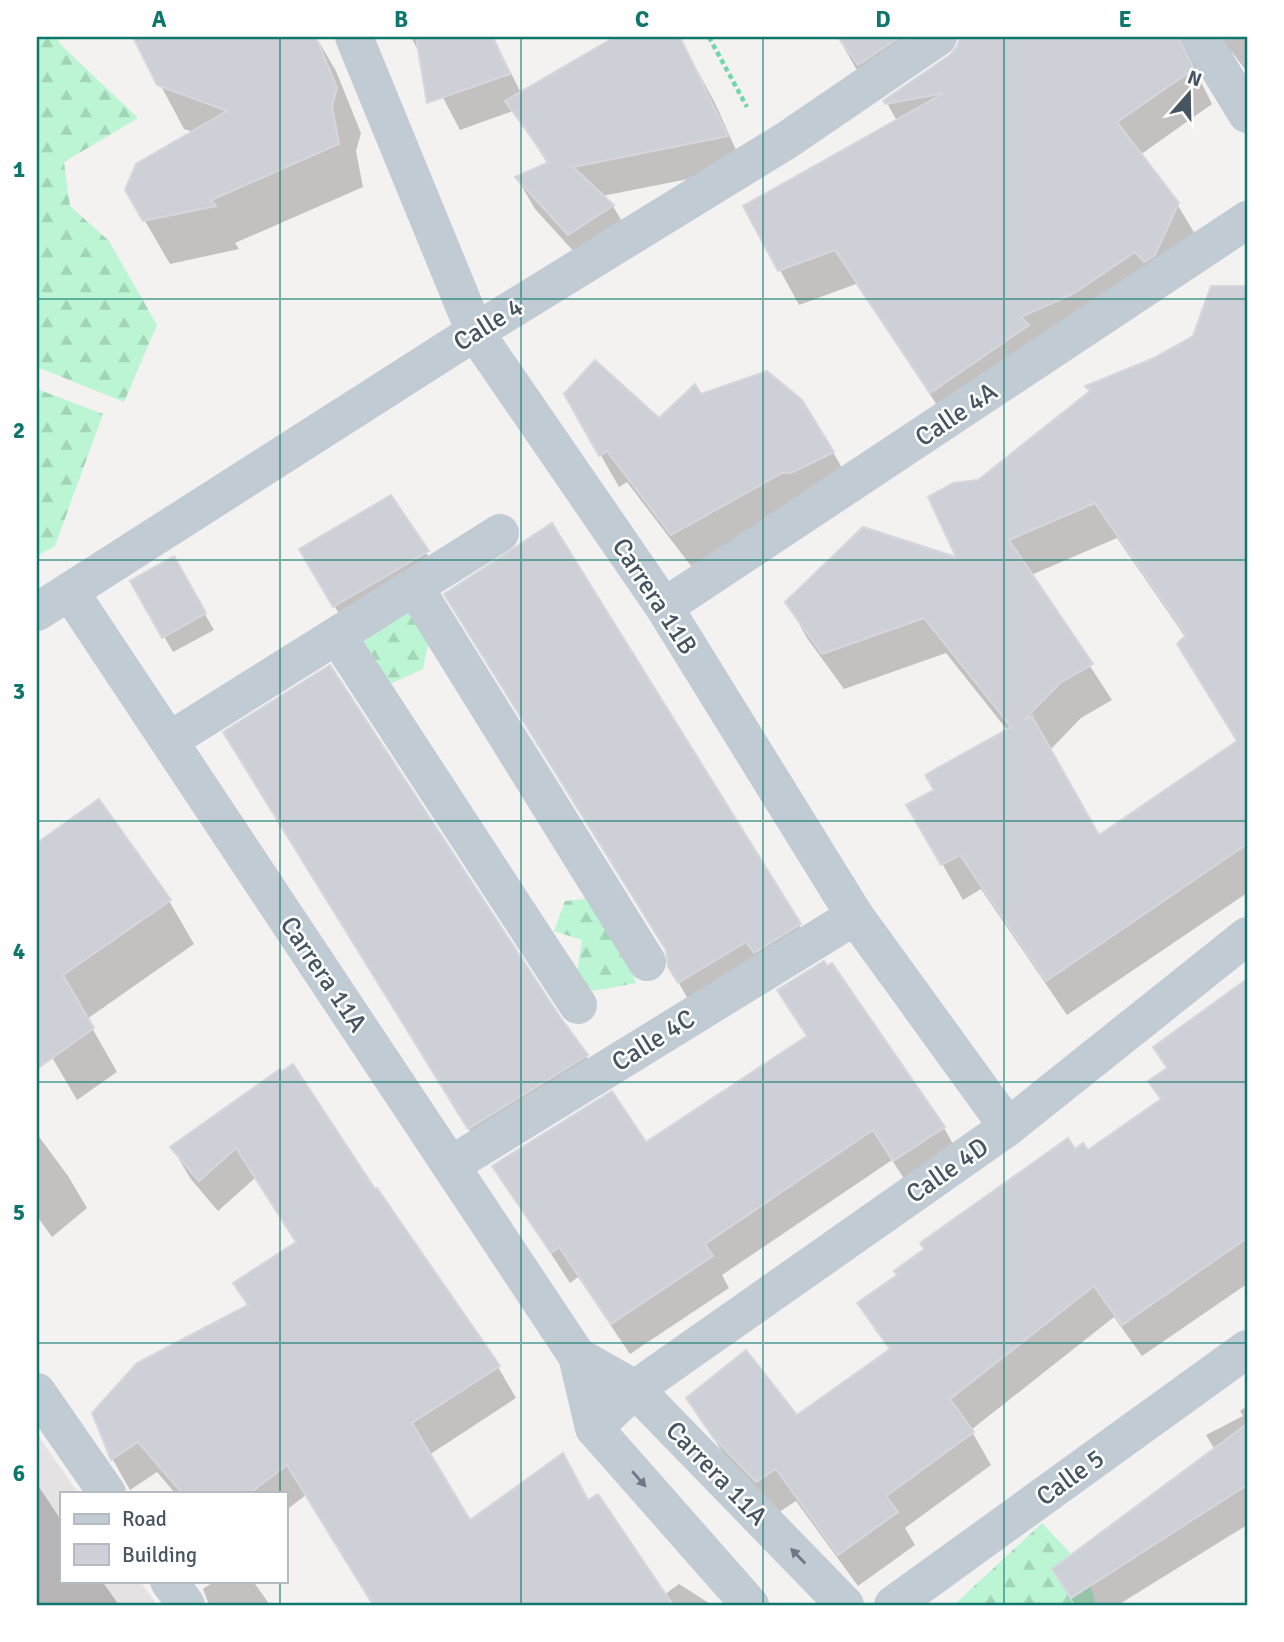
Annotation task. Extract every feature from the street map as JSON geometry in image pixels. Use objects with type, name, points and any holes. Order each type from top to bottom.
[{"type":"street","name":"Carrera 11B","points":[[354,37],[475,332],[664,607],[855,916],[1008,1127]]},
{"type":"street","name":"Calle 4","points":[[37,612],[475,332],[771,150],[938,37]]},
{"type":"street","points":[[1200,37],[1247,114]]},
{"type":"street","name":"Calle 4A","points":[[664,607],[1247,220]]},
{"type":"street","points":[[170,740],[500,533]]},
{"type":"street","points":[[415,588],[647,962]]},
{"type":"street","name":"Carrera 11A","points":[[70,592],[577,1356],[594,1428],[750,1605]]},
{"type":"street","points":[[338,637],[578,1005]]},
{"type":"street","name":"Calle 4C","points":[[451,1165],[855,916]]},
{"type":"street","name":"Calle 4D","points":[[594,1428],[635,1389],[1008,1127],[1247,936]]},
{"type":"street","name":"Calle 5","points":[[893,1605],[1247,1349]]},
{"type":"street","name":"Carrera 11A","points":[[577,1356],[635,1389],[845,1605]]},
{"type":"street","points":[[37,1392],[106,1492]]},
{"type":"street","points":[[170,1582],[186,1605]]},
{"type":"path","points":[[709,37],[771,150]]},
{"type":"shaded area","points":[[37,1434],[77,1492],[60,1492],[60,1582],[141,1582],[157,1605],[37,1605]]},
{"type":"green space","points":[[37,37],[57,37],[60,44],[138,118],[64,162],[70,206],[109,241],[157,325],[124,402],[37,367]]},
{"type":"green space","points":[[37,389],[103,414],[55,546],[37,556]]},
{"type":"green space","points":[[410,612],[432,625],[423,669],[390,684],[363,640]]},
{"type":"green space","points":[[604,897],[636,983],[593,991],[577,973],[582,940],[554,931],[565,901]]},
{"type":"green space","points":[[1042,1523],[1086,1570],[1096,1605],[954,1605]]},
{"type":"building","points":[[133,37],[316,37],[337,88],[332,106],[339,144],[211,200],[216,206],[143,221],[125,190],[136,164],[227,111],[157,85]]},
{"type":"building","points":[[416,37],[493,37],[510,74],[427,103]]},
{"type":"building","points":[[615,37],[680,37],[728,136],[573,167],[614,205],[568,235],[515,177],[549,162],[505,101]]},
{"type":"building","points":[[838,37],[900,37],[858,65]]},
{"type":"building","points":[[960,37],[1178,37],[1194,69],[1117,122],[1179,203],[1155,255],[1144,262],[1135,252],[1074,293],[1021,317],[1029,325],[930,393],[835,250],[778,271],[743,206],[944,93],[886,104],[883,101],[950,55],[957,47]]},
{"type":"building","points":[[1211,286],[1247,286],[1247,844],[1046,981],[960,855],[941,865],[906,805],[934,790],[925,775],[1011,727],[924,618],[822,654],[785,602],[863,527],[956,557],[928,497],[953,483],[978,480],[1090,391],[1085,386],[1154,358],[1193,336]],"holes":[[[1095,503],[1186,635],[1177,644],[1237,741],[1099,835],[1032,716],[1024,720],[1060,683],[1093,664],[1009,540]]]},
{"type":"building","points":[[595,360],[659,418],[695,384],[701,394],[767,371],[802,400],[834,452],[791,473],[782,473],[671,535],[607,451],[599,456],[564,394]]},
{"type":"building","points":[[391,495],[429,551],[333,607],[299,549]]},
{"type":"building","points":[[552,523],[801,924],[754,953],[746,942],[678,983],[668,967],[666,950],[444,594]]},
{"type":"building","points":[[174,556],[206,613],[162,638],[130,581]]},
{"type":"building","points":[[330,665],[560,1017],[588,1055],[468,1129],[223,732]]},
{"type":"building","points":[[99,799],[171,900],[63,975],[94,1028],[37,1069],[37,843]]},
{"type":"building","points":[[824,961],[827,966],[832,963],[945,1127],[893,1161],[873,1130],[705,1244],[713,1256],[611,1324],[559,1247],[551,1253],[492,1166],[612,1091],[646,1142],[807,1036],[777,990]]},
{"type":"building","points":[[1247,979],[1247,1238],[1122,1325],[1094,1286],[950,1399],[974,1432],[886,1496],[898,1512],[838,1555],[776,1469],[756,1482],[713,1437],[686,1398],[746,1350],[797,1415],[890,1349],[857,1303],[897,1275],[894,1271],[924,1249],[920,1243],[1068,1138],[1075,1149],[1083,1143],[1088,1150],[1161,1099],[1148,1081],[1167,1068],[1153,1047]]},
{"type":"building","points":[[293,1064],[375,1189],[377,1188],[500,1366],[412,1423],[470,1520],[563,1453],[588,1500],[598,1494],[673,1605],[373,1605],[287,1465],[251,1492],[181,1492],[138,1442],[111,1460],[92,1413],[137,1363],[248,1305],[233,1283],[296,1242],[236,1148],[199,1181],[170,1147],[280,1069],[281,1072]]},
{"type":"building","points":[[1247,1424],[1247,1485],[1071,1598],[1052,1569]]}]
